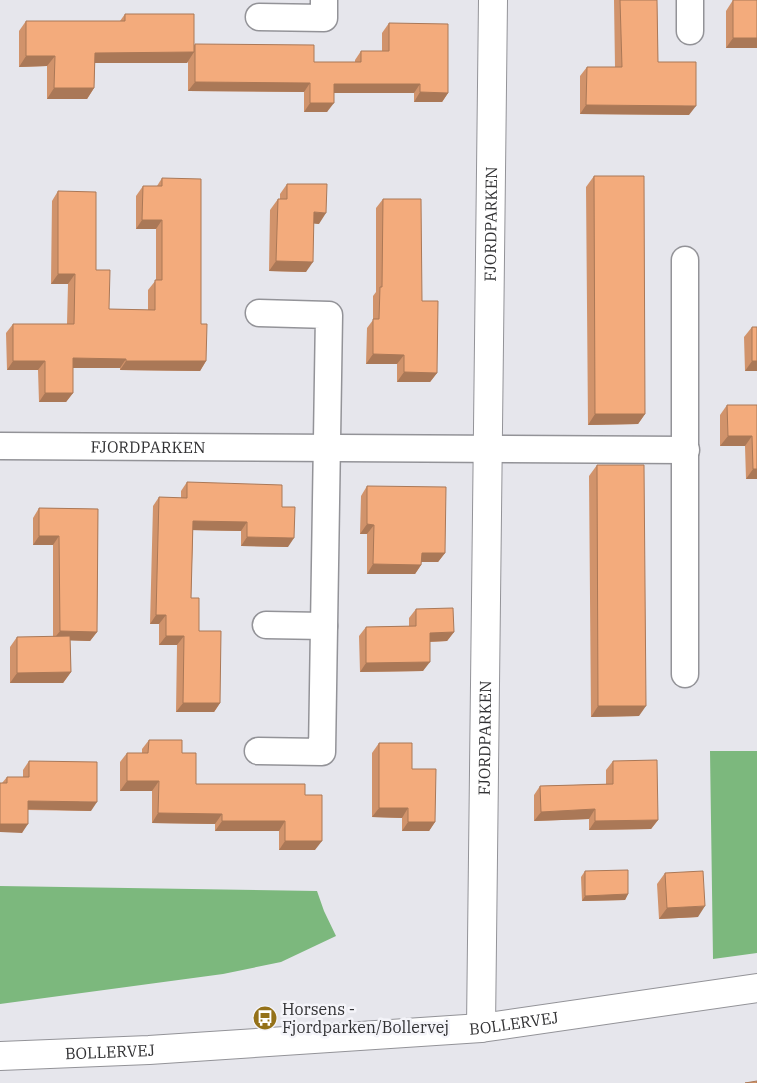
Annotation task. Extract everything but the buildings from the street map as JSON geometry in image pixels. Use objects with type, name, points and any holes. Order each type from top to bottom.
[{"type":"street","points":[[259,17],[324,18],[324,0]]},
{"type":"street","name":"FJORDPARKEN","points":[[481,1028],[493,0]]},
{"type":"street","points":[[690,0],[690,31]]},
{"type":"street","points":[[685,260],[685,674]]},
{"type":"street","points":[[258,751],[322,752],[329,315],[259,313]]},
{"type":"street","name":"FJORDPARKEN","points":[[0,446],[686,450]]},
{"type":"street","points":[[266,625],[324,626]]},
{"type":"street","name":"BOLLERVEJ","points":[[0,1056],[149,1050],[481,1028],[757,988]]},
{"type":"green space","points":[[710,751],[757,751],[757,953],[713,959]]},
{"type":"green space","points":[[0,886],[317,891],[336,936],[281,962],[223,974],[0,1004]]},
{"type":"place","name":"Horsens - Fjordparken/Bollervej","points":[[265,1018]]}]
